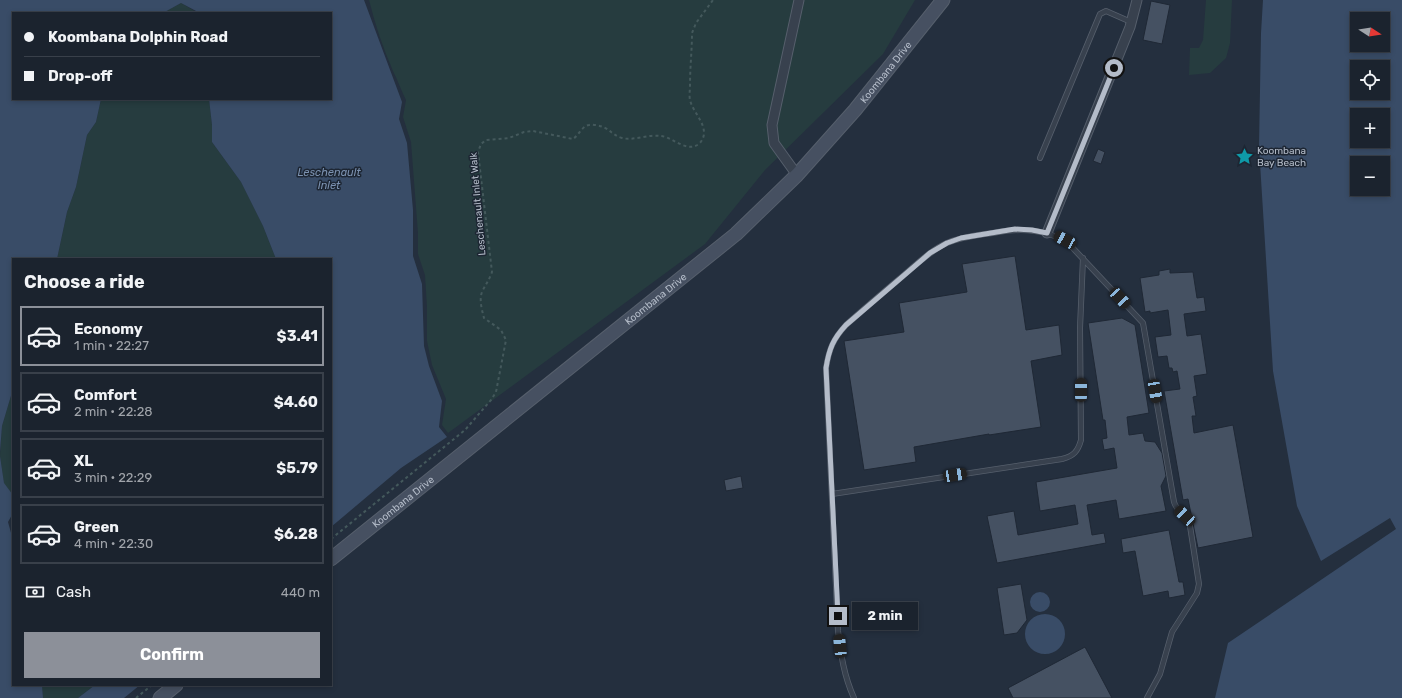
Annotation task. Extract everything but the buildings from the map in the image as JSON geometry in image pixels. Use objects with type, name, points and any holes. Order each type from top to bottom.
[{"type":"main road","name":"Koombana Drive","points":[[332,558],[736,234],[797,175],[855,110],[943,0]]},
{"type":"main road","points":[[160,698],[175,686]]},
{"type":"street","points":[[797,175],[776,148],[772,134],[772,125],[799,0]]},
{"type":"street","points":[[1047,233],[1132,22],[1137,0]]},
{"type":"lane","points":[[1040,158],[1100,14],[1106,11],[1132,22]]},
{"type":"lane","points":[[854,698],[848,686],[839,639],[826,368],[830,349],[838,334],[846,325],[930,253],[947,243],[961,238],[1015,229],[1047,233],[1065,240],[1139,318],[1143,323],[1145,330],[1174,502],[1190,526],[1199,584],[1197,593],[1172,632],[1160,674],[1147,698]]},
{"type":"lane","points":[[832,494],[1062,459],[1077,452],[1081,440],[1080,328],[1083,258]]},
{"type":"path","name":"Leschenault Inlet Walk","points":[[332,538],[465,430],[496,392],[506,340],[501,330],[484,318],[481,302],[482,292],[492,272],[478,152],[480,144],[486,140],[509,138],[524,132],[533,131],[573,139],[583,128],[589,125],[607,128],[617,136],[623,138],[663,136],[685,146],[697,145],[702,141],[704,134],[703,124],[694,111],[689,99],[692,33],[696,23],[713,0]]},
{"type":"path","points":[[136,698],[151,686]]},
{"type":"green space","points":[[369,0],[915,0],[883,54],[765,170],[705,244],[448,433],[442,425],[446,399],[432,365],[427,341],[425,275],[418,254],[418,233],[411,142],[403,117],[406,100],[383,45]]},
{"type":"green space","points":[[1206,0],[1232,0],[1230,43],[1226,58],[1210,73],[1189,75],[1190,48],[1199,48],[1203,40]]},
{"type":"green space","points":[[181,3],[196,12],[165,12]]},
{"type":"green space","points":[[101,100],[209,100],[212,142],[241,182],[263,226],[276,258],[57,258],[67,212],[76,187],[87,135],[96,122]]},
{"type":"green space","points":[[12,392],[12,494],[4,484],[0,456],[2,426]]},
{"type":"green space","points":[[42,686],[94,686],[78,698],[43,698]]},
{"type":"water","name":"Leschenault Inlet","points":[[0,0],[364,0],[402,102],[399,119],[407,143],[413,210],[413,256],[422,284],[424,346],[429,366],[442,401],[439,427],[447,437],[401,468],[332,526],[332,258],[276,258],[263,226],[241,182],[212,142],[209,100],[332,100],[332,12],[196,12],[181,3],[165,12],[12,12],[12,100],[101,100],[96,122],[87,135],[76,187],[67,212],[57,258],[12,258],[12,392],[2,426],[0,452]]},
{"type":"water","points":[[1263,0],[1402,0],[1402,698],[1215,698],[1228,643],[1396,529],[1390,518],[1321,561],[1297,506],[1273,371],[1259,147]]},
{"type":"water","points":[[0,456],[4,483],[12,494],[12,515],[8,522],[12,536],[12,686],[42,686],[43,698],[0,698]]},
{"type":"water","points":[[1040,592],[1047,595],[1050,602],[1047,609],[1040,612],[1033,609],[1030,602],[1033,595]]},
{"type":"water","points":[[1045,614],[1053,616],[1059,620],[1063,626],[1065,634],[1063,642],[1059,648],[1053,652],[1045,654],[1037,652],[1031,648],[1027,642],[1025,634],[1027,626],[1031,620],[1037,616]]},
{"type":"water","points":[[94,686],[139,686],[124,698],[78,698]]},
{"type":"place","name":"Koombana Bay Beach","points":[[1244,156]]},
{"type":"route","points":[[838,616],[826,368],[832,343],[846,325],[930,253],[947,243],[961,238],[1015,229],[1047,233],[1114,68]]}]
